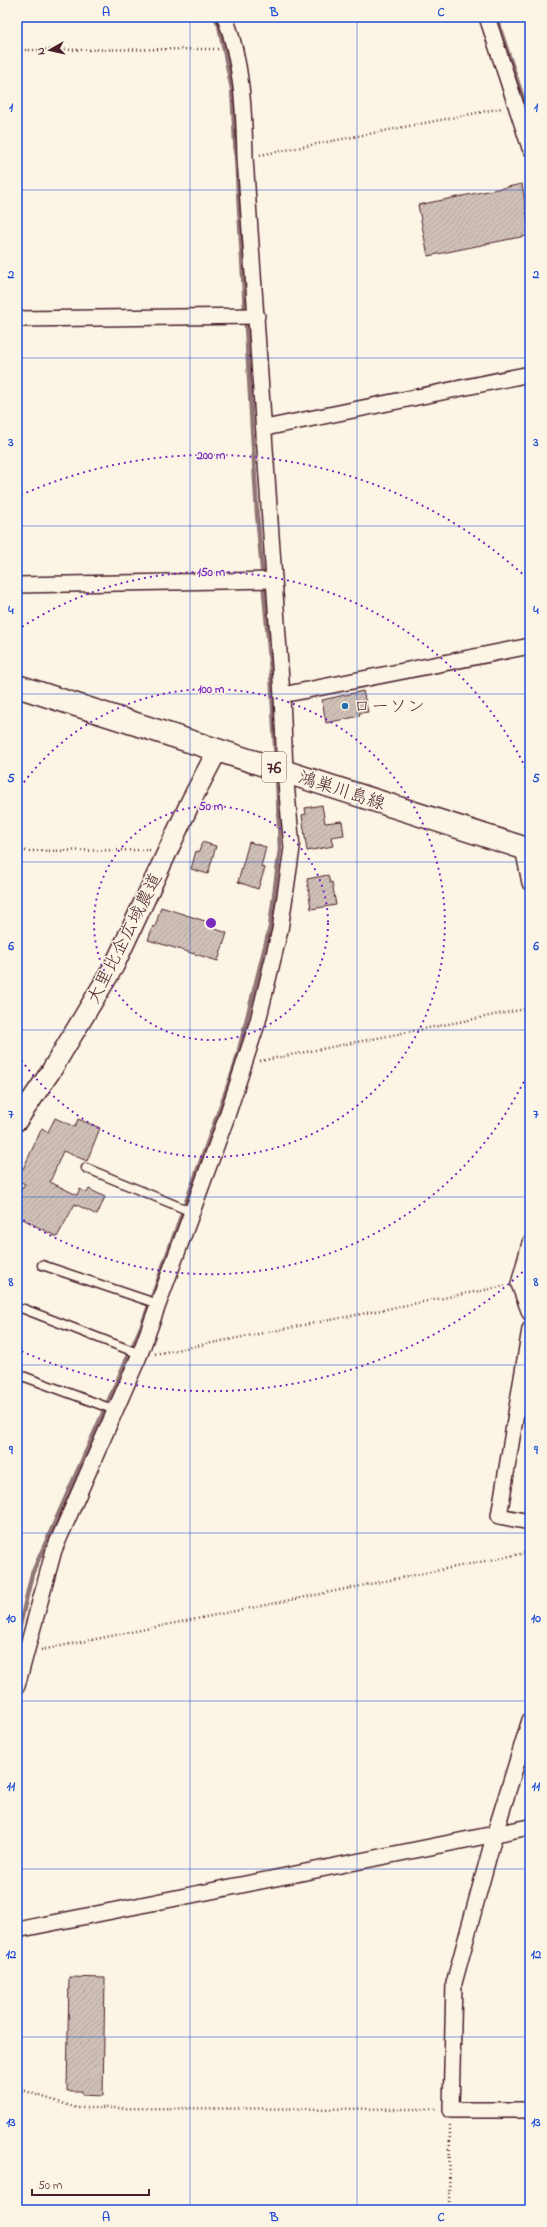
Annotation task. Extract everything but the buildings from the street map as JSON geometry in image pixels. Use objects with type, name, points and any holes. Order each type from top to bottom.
[{"type":"main road","name":"鴻巣川島線","points":[[17,686],[527,849]]},
{"type":"street","points":[[17,1686],[54,1550],[140,1354],[245,1064],[258,1022],[280,930],[292,848],[285,771],[282,696],[245,158],[244,109],[234,49],[226,17]]},
{"type":"street","points":[[487,17],[530,148]]},
{"type":"street","points":[[17,319],[257,316]]},
{"type":"street","points":[[264,428],[530,374]]},
{"type":"street","points":[[17,585],[274,580]]},
{"type":"street","points":[[282,696],[530,646]]},
{"type":"street","name":"大里比企広域農道","points":[[17,1120],[51,1071],[114,966],[168,850],[218,749]]},
{"type":"street","points":[[527,849],[530,883]]},
{"type":"street","points":[[530,1243],[519,1284],[530,1313]]},
{"type":"street","points":[[530,1329],[499,1516],[530,1522]]},
{"type":"street","points":[[530,1720],[495,1833],[454,1983],[450,2110],[530,2110]]},
{"type":"street","points":[[17,1930],[530,1827]]},
{"type":"lane","points":[[86,1168],[192,1212]]},
{"type":"lane","points":[[42,1265],[158,1304]]},
{"type":"lane","points":[[24,1309],[140,1354]]},
{"type":"lane","points":[[17,1374],[115,1410]]},
{"type":"path","points":[[17,50],[234,49]]},
{"type":"path","points":[[245,158],[516,105]]},
{"type":"path","points":[[17,851],[168,850]]},
{"type":"path","points":[[245,1064],[530,1008]]},
{"type":"path","points":[[140,1354],[158,1354],[519,1284]]},
{"type":"path","points":[[25,1653],[530,1552]]},
{"type":"path","points":[[17,2092],[25,2091],[77,2108],[450,2110],[449,2210]]},
{"type":"waterway","points":[[215,17],[219,25],[232,89],[257,513],[271,671],[276,763]]},
{"type":"waterway","points":[[496,17],[530,119]]},
{"type":"waterway","points":[[17,1638],[32,1574],[142,1325],[235,1066],[270,927],[280,849],[277,776]]},
{"type":"place","name":"ローソン","points":[[345,706]]}]
